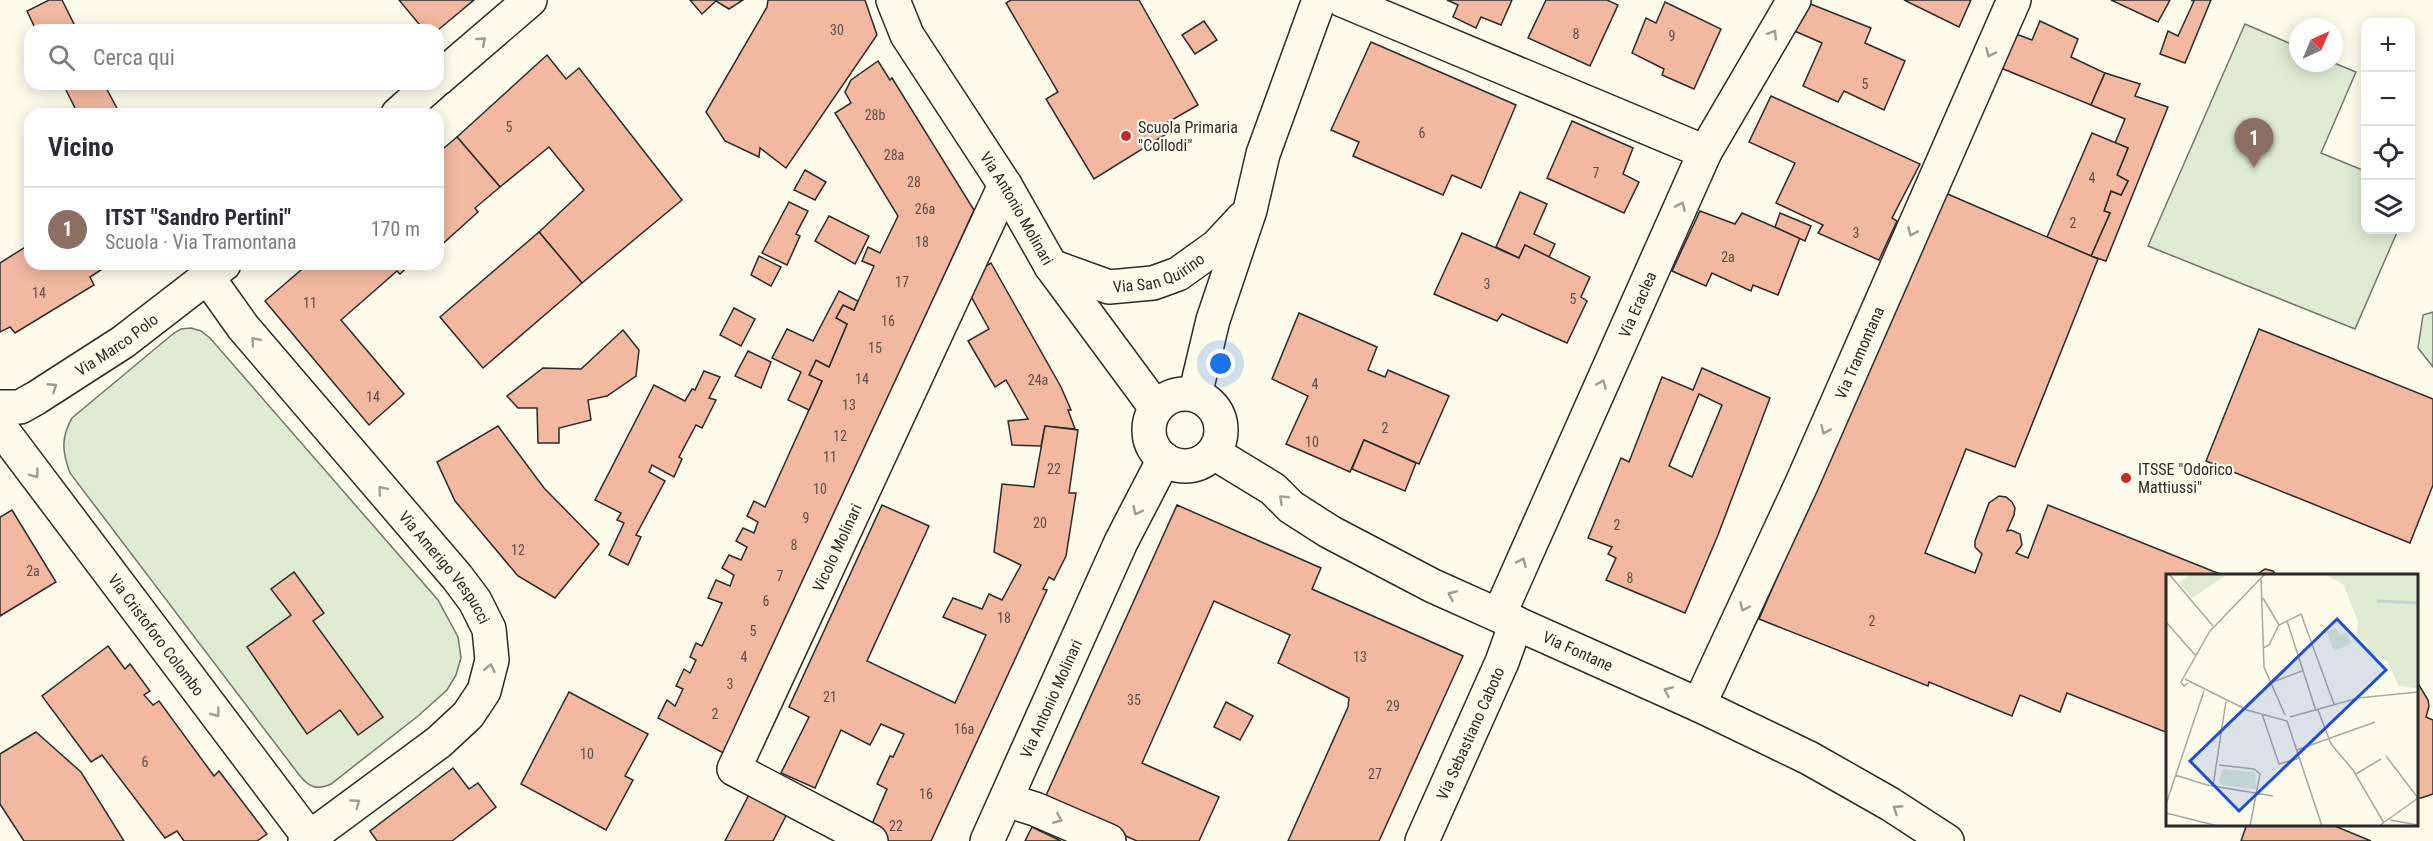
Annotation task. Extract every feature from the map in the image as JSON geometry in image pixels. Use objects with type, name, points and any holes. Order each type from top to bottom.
[{"type":"street","points":[[444,74],[530,0]]},
{"type":"street","name":"Via Antonio Molinari","points":[[892,0],[907,35],[1005,185],[1051,266],[1156,408]]},
{"type":"street","name":"Via San Quirino","points":[[1195,395],[1213,320],[1250,210],[1263,154],[1320,0]]},
{"type":"street","points":[[1341,0],[1705,152]]},
{"type":"street","name":"Via Eraclea","points":[[1508,619],[1705,152],[1794,0]]},
{"type":"street","name":"Via Tramontana","points":[[1699,705],[1802,483],[2014,0]]},
{"type":"street","points":[[405,108],[425,90]]},
{"type":"street","name":"Vicolo Molinari","points":[[871,841],[734,770],[1005,185]]},
{"type":"street","name":"Via San Quirino","points":[[1051,266],[1109,287],[1153,283],[1178,274],[1217,246],[1250,210]]},
{"type":"street","name":"Via Marco Polo","points":[[0,407],[20,407],[36,398],[123,342],[217,270]]},
{"type":"street","name":"Via Amerigo Vespucci","points":[[217,270],[216,289],[243,327],[457,577],[475,601],[489,630],[492,660],[484,691],[468,715],[439,742],[308,840]]},
{"type":"street","points":[[1183,394],[1195,395],[1212,406],[1219,416],[1222,428],[1221,441],[1214,453],[1204,462],[1188,467],[1175,465],[1164,459],[1153,446],[1149,434],[1151,419],[1156,408],[1166,399],[1183,394]]},
{"type":"street","name":"Via Cristoforo Colombo","points":[[0,427],[308,840]]},
{"type":"street","name":"Via Fontane","points":[[1214,453],[1273,489],[1291,507],[1330,532],[1433,586],[1699,705],[1809,758],[1890,804],[1947,841]]},
{"type":"street","name":"Via Antonio Molinari","points":[[987,841],[1121,542],[1164,459]]},
{"type":"street","name":"Via Sebastiano Caboto","points":[[1422,841],[1502,662],[1508,619]]},
{"type":"street","points":[[1006,800],[1035,809],[1109,841]]},
{"type":"green space","points":[[2245,24],[2289,43],[2289,72],[2343,72],[2343,67],[2356,72],[2321,153],[2361,169],[2361,234],[2396,234],[2355,329],[2148,246]]},
{"type":"green space","points":[[2433,312],[2433,367],[2418,348],[2423,315]]},
{"type":"green space","points":[[191,328],[201,331],[210,338],[438,600],[458,637],[461,658],[456,675],[447,690],[418,716],[326,786],[314,787],[300,776],[70,473],[67,465],[64,438],[72,418],[174,333],[181,329]]},
{"type":"building","points":[[49,0],[62,0],[74,24],[33,24],[27,11]]},
{"type":"building","points":[[399,0],[474,0],[444,25],[419,24]]},
{"type":"building","points":[[690,0],[743,0],[729,9],[716,1],[702,14]]},
{"type":"building","points":[[768,0],[865,0],[877,35],[786,168],[760,148],[759,157],[725,141],[706,112],[767,7]]},
{"type":"building","points":[[1011,0],[1139,0],[1198,105],[1163,125],[1168,133],[1094,179],[1046,99],[1058,92],[1006,3]]},
{"type":"building","points":[[1447,0],[1512,0],[1501,25],[1481,17],[1476,28],[1453,17],[1458,5]]},
{"type":"building","points":[[1546,0],[1607,0],[1618,5],[1590,66],[1528,38]]},
{"type":"building","points":[[1904,0],[1971,0],[1959,27]]},
{"type":"building","points":[[2111,0],[2170,0],[2158,22]]},
{"type":"building","points":[[2191,0],[2211,0],[2185,63],[2160,54],[2168,31],[2178,36],[2194,1]]},
{"type":"building","points":[[1803,1],[1871,28],[1865,43],[1905,61],[1884,110],[1844,91],[1838,102],[1803,86],[1822,43],[1790,29]]},
{"type":"building","points":[[1665,2],[1721,29],[1694,89],[1662,75],[1664,69],[1632,53],[1646,18],[1656,23]]},
{"type":"building","points":[[1204,21],[1217,40],[1195,54],[1182,35]]},
{"type":"building","points":[[2040,21],[2078,39],[2071,57],[2105,73],[2091,105],[2001,68],[2016,34],[2032,40]]},
{"type":"building","points":[[1371,42],[1516,105],[1481,188],[1452,175],[1443,195],[1353,156],[1359,142],[1331,130]]},
{"type":"building","points":[[547,55],[566,79],[579,68],[682,200],[582,283],[539,232],[584,190],[549,147],[500,187],[457,137]]},
{"type":"building","points":[[878,61],[890,80],[892,78],[974,210],[727,755],[658,718],[667,700],[675,706],[683,689],[676,686],[684,669],[690,673],[696,660],[690,657],[696,643],[702,646],[722,603],[708,598],[716,580],[730,586],[734,575],[722,568],[729,555],[741,560],[747,547],[736,541],[743,528],[754,533],[758,522],[747,516],[754,501],[765,507],[822,381],[809,375],[816,360],[829,367],[847,324],[836,318],[843,305],[854,310],[874,266],[862,261],[868,247],[880,253],[898,216],[835,113],[851,103],[845,92],[851,80]]},
{"type":"building","points":[[2105,73],[2140,84],[2135,96],[2168,107],[2106,261],[2091,256],[2110,213],[2104,211],[2111,191],[2121,195],[2128,181],[2117,175],[2128,148],[2115,143],[2125,119],[2091,105]]},
{"type":"building","points":[[66,90],[107,90],[117,108],[75,108]]},
{"type":"building","points":[[1771,96],[1920,164],[1892,218],[1897,221],[1879,260],[1818,233],[1823,225],[1776,203],[1795,163],[1749,142]]},
{"type":"building","points":[[1572,121],[1633,148],[1623,174],[1639,182],[1624,213],[1547,178]]},
{"type":"building","points":[[2092,133],[2128,148],[2117,175],[2128,181],[2121,195],[2111,191],[2104,211],[2110,213],[2091,256],[2047,237]]},
{"type":"building","points":[[457,137],[500,187],[475,208],[478,212],[444,243],[444,148]]},
{"type":"building","points":[[805,170],[826,182],[815,200],[794,190]]},
{"type":"building","points":[[1520,192],[1547,204],[1534,234],[1555,244],[1549,257],[1525,245],[1519,258],[1496,247]]},
{"type":"building","points":[[1943,192],[2098,259],[2015,467],[1966,449],[1925,553],[1975,573],[1982,554],[1975,547],[1975,541],[1989,503],[1999,496],[2006,497],[2015,508],[2007,531],[2011,530],[2020,534],[2022,545],[2016,553],[2028,558],[2048,505],[2220,574],[2166,574],[2166,732],[2067,693],[2060,712],[2020,695],[2012,716],[1929,682],[1928,686],[1759,619]]},
{"type":"building","points":[[789,202],[808,211],[796,234],[800,236],[787,265],[762,253]]},
{"type":"building","points":[[1700,211],[1735,224],[1742,213],[1800,238],[1778,295],[1753,285],[1751,291],[1712,273],[1706,286],[1672,271]]},
{"type":"building","points":[[1780,213],[1811,226],[1805,241],[1775,227]]},
{"type":"building","points":[[829,216],[869,236],[855,264],[815,241]]},
{"type":"building","points":[[539,232],[582,283],[483,368],[440,317]]},
{"type":"building","points":[[1462,233],[1519,258],[1525,245],[1590,277],[1581,297],[1587,301],[1567,343],[1502,314],[1497,321],[1434,294]]},
{"type":"building","points":[[24,248],[24,270],[101,270],[90,277],[94,285],[15,333],[10,327],[0,332],[0,263]]},
{"type":"building","points":[[759,256],[781,267],[771,286],[751,275]]},
{"type":"building","points":[[991,263],[1061,387],[1071,410],[1068,410],[1075,429],[1045,426],[1041,446],[1012,445],[1008,421],[1028,419],[1006,380],[995,387],[968,341],[989,329],[962,280]]},
{"type":"building","points":[[301,270],[404,270],[400,274],[397,271],[341,320],[404,394],[369,425],[265,301]]},
{"type":"building","points":[[839,291],[858,301],[854,310],[843,305],[836,318],[847,324],[829,367],[816,360],[809,375],[822,381],[809,410],[788,400],[801,372],[772,358],[787,329],[813,341]]},
{"type":"building","points":[[734,308],[755,319],[741,346],[720,335]]},
{"type":"building","points":[[1299,313],[1377,347],[1368,370],[1385,377],[1388,370],[1449,396],[1419,464],[1364,440],[1350,472],[1286,444],[1308,396],[1272,379]]},
{"type":"building","points":[[2259,329],[2433,399],[2433,485],[2410,543],[2206,461]]},
{"type":"building","points":[[623,330],[639,350],[636,376],[607,396],[588,400],[591,420],[559,428],[559,443],[538,443],[537,408],[518,408],[507,396],[543,368],[581,369]]},
{"type":"building","points":[[748,351],[771,362],[761,388],[735,376]]},
{"type":"building","points":[[1702,368],[1770,398],[1718,535],[1685,613],[1606,580],[1616,558],[1608,554],[1612,547],[1588,538],[1621,458],[1629,462],[1662,377],[1693,390]],"holes":[[[1699,394],[1722,405],[1692,477],[1669,466]]]},
{"type":"building","points":[[704,371],[720,377],[709,398],[716,400],[702,428],[696,425],[679,457],[682,459],[674,477],[652,465],[649,472],[665,481],[636,535],[641,537],[628,565],[609,555],[624,523],[617,520],[621,513],[595,500],[654,385],[685,401],[692,389],[695,390]]},
{"type":"building","points":[[498,426],[544,488],[599,544],[555,598],[518,576],[455,501],[437,462]]},
{"type":"building","points":[[1045,426],[1078,430],[1069,493],[1076,493],[1066,556],[1054,580],[1049,577],[1043,589],[1047,590],[931,841],[889,841],[869,831],[887,789],[877,784],[890,756],[893,757],[904,734],[881,724],[870,745],[841,730],[815,788],[781,773],[809,717],[789,707],[882,505],[929,526],[867,661],[955,703],[986,635],[943,617],[953,598],[982,609],[989,594],[1002,600],[1021,565],[994,552],[1002,484],[1034,487]]},
{"type":"building","points":[[1364,440],[1416,463],[1405,491],[1352,469]]},
{"type":"building","points":[[1177,505],[1321,568],[1312,589],[1463,656],[1379,841],[1288,841],[1348,707],[1349,698],[1278,663],[1290,635],[1214,601],[1142,763],[1219,797],[1199,841],[1137,841],[1044,800]]},
{"type":"building","points":[[12,510],[56,582],[0,616],[0,517]]},
{"type":"building","points":[[2265,569],[2275,574],[2257,574]]},
{"type":"building","points":[[294,572],[324,613],[313,621],[383,717],[358,735],[340,710],[307,734],[247,647],[291,615],[271,589]]},
{"type":"building","points":[[108,646],[125,669],[130,664],[150,691],[144,695],[153,705],[159,701],[214,776],[219,771],[267,834],[257,841],[184,841],[177,831],[165,838],[102,755],[91,762],[42,696]]},
{"type":"building","points":[[2418,683],[2428,700],[2426,717],[2433,720],[2433,794],[2418,798]]},
{"type":"building","points":[[569,692],[648,734],[625,776],[633,780],[606,830],[521,784]]},
{"type":"building","points":[[1226,702],[1253,716],[1240,740],[1214,727]]},
{"type":"building","points":[[36,732],[81,772],[124,841],[24,841],[0,804],[0,754]]},
{"type":"building","points":[[453,768],[469,789],[478,783],[496,807],[452,841],[377,841],[370,831]]},
{"type":"building","points":[[753,787],[791,806],[773,841],[725,841]]},
{"type":"building","points":[[2246,826],[2335,826],[2371,841],[2241,841]]},
{"type":"building","points":[[1032,827],[1061,841],[1025,841]]},
{"type":"place","name":"Scuola Primaria \"Collodi\"","points":[[1126,136]]},
{"type":"place","name":"ITST \"Sandro Pertini\"","points":[[2254,168]]},
{"type":"place","name":"ITSSE \"Odorico Mattiussi\"","points":[[2126,478]]}]
